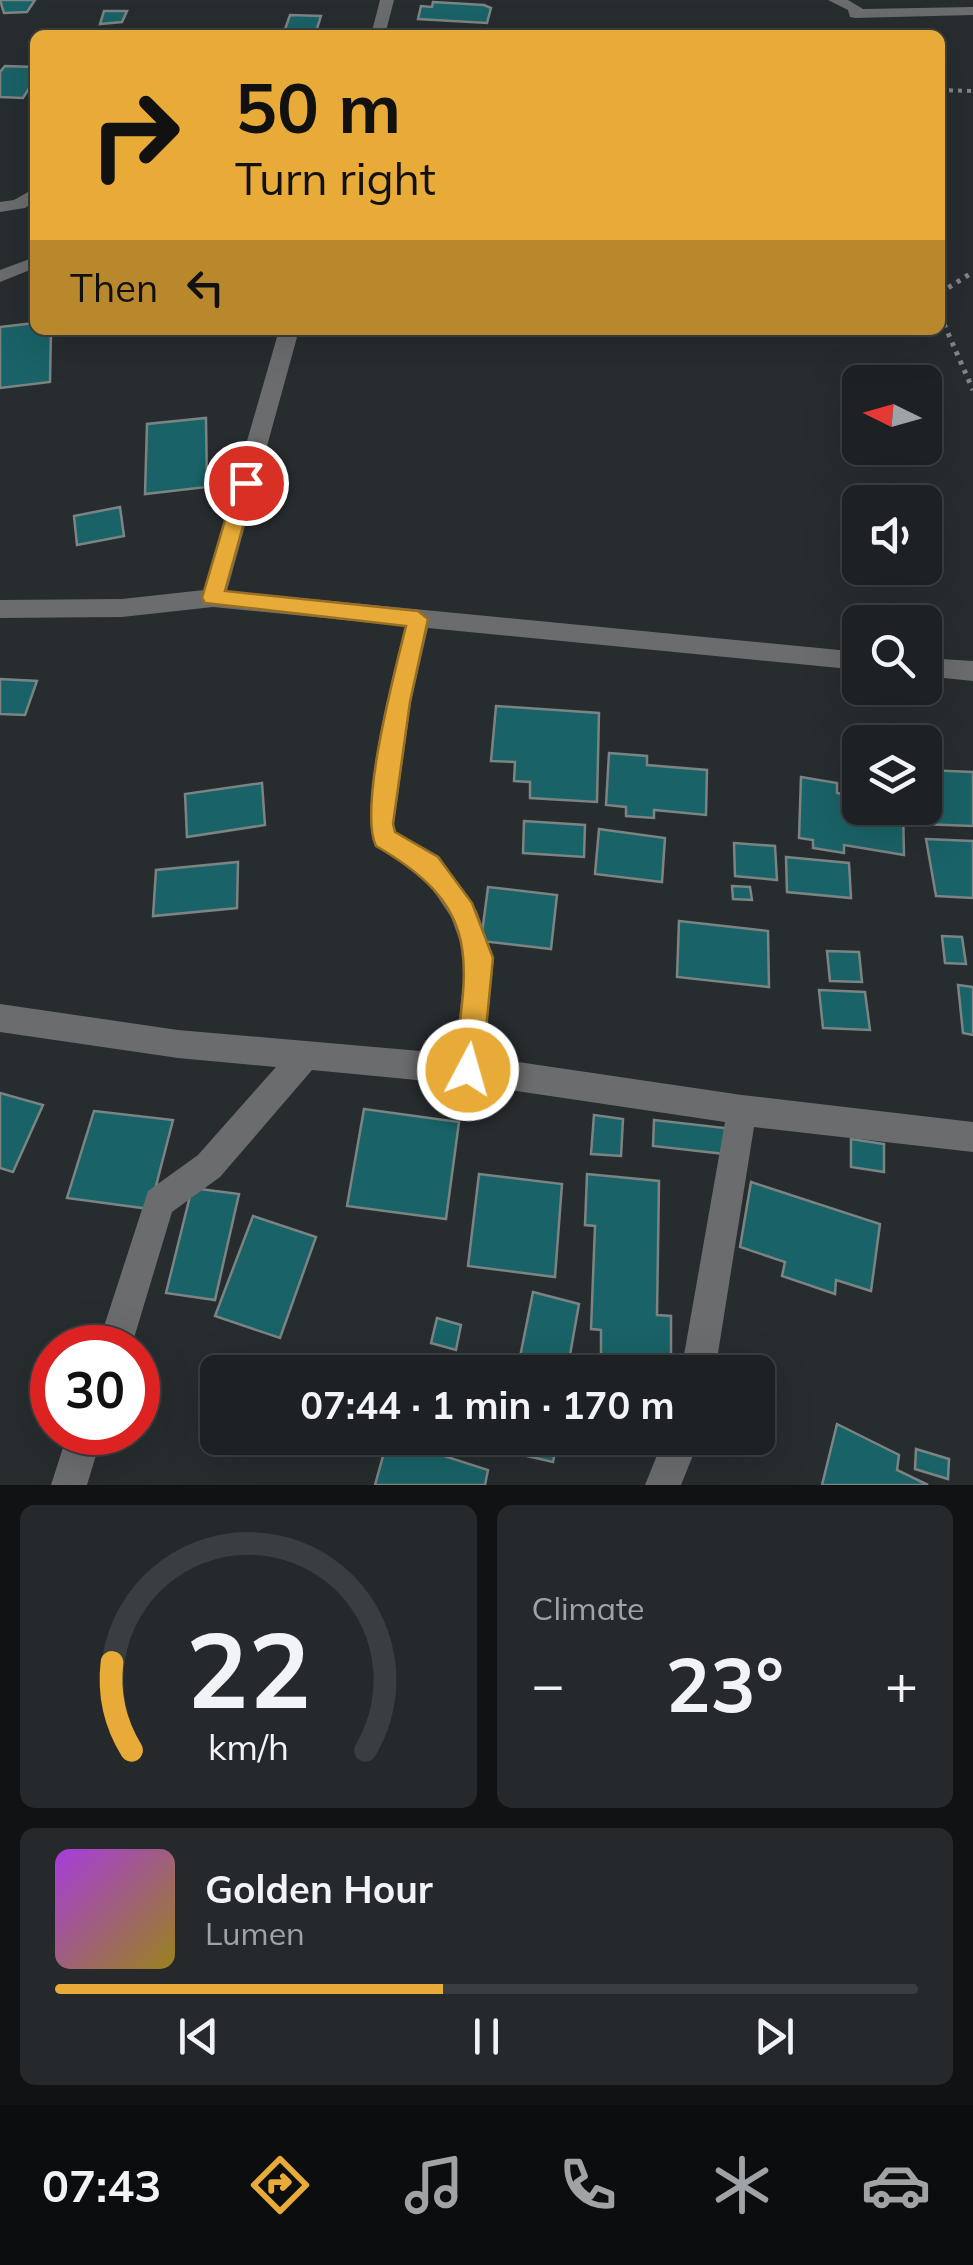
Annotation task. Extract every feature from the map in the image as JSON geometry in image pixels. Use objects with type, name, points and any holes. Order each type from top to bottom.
[{"type":"street","points":[[379,30],[388,0]]},
{"type":"street","points":[[835,0],[856,8],[855,14],[973,11]]},
{"type":"street","points":[[0,208],[19,204],[30,196]]},
{"type":"street","points":[[0,276],[30,264]]},
{"type":"street","points":[[213,598],[288,335]]},
{"type":"street","points":[[0,609],[122,608],[213,598],[842,659]]},
{"type":"street","points":[[418,619],[399,702],[381,824],[385,839],[430,864],[463,911],[480,958],[468,1070]]},
{"type":"street","points":[[942,668],[973,671]]},
{"type":"street","points":[[0,1018],[178,1044],[468,1070],[742,1110],[973,1137]]},
{"type":"street","points":[[121,1325],[159,1202],[210,1166],[306,1056]]},
{"type":"street","points":[[701,1355],[742,1110]]},
{"type":"street","points":[[69,1485],[79,1455]]},
{"type":"street","points":[[663,1485],[678,1455]]},
{"type":"path","points":[[945,90],[973,91]]},
{"type":"path","points":[[945,290],[973,272]]},
{"type":"path","points":[[945,326],[973,390]]},
{"type":"building","points":[[0,0],[35,0],[27,12],[4,13]]},
{"type":"building","points":[[433,2],[491,8],[487,23],[418,19],[421,6],[432,7]]},
{"type":"building","points":[[104,11],[127,11],[122,22],[100,24]]},
{"type":"building","points":[[290,15],[321,16],[317,30],[285,30]]},
{"type":"building","points":[[5,66],[30,67],[30,87],[23,98],[0,97],[0,72]]},
{"type":"building","points":[[30,324],[30,335],[51,335],[50,382],[0,388],[0,327]]},
{"type":"building","points":[[206,418],[207,487],[145,494],[147,424]]},
{"type":"building","points":[[120,507],[124,536],[77,545],[74,516]]},
{"type":"building","points":[[0,679],[37,681],[25,715],[0,714]]},
{"type":"building","points":[[496,706],[599,713],[597,802],[530,798],[530,782],[514,781],[515,762],[491,761]]},
{"type":"building","points":[[609,753],[647,756],[647,765],[707,770],[706,815],[654,810],[654,818],[626,816],[626,807],[606,805]]},
{"type":"building","points":[[942,771],[973,772],[973,826],[942,825]]},
{"type":"building","points":[[801,777],[837,783],[837,793],[842,794],[842,825],[903,825],[904,855],[844,845],[844,853],[813,848],[813,840],[799,838]]},
{"type":"building","points":[[262,783],[265,825],[187,837],[185,794]]},
{"type":"building","points":[[524,821],[585,825],[584,857],[523,853]]},
{"type":"building","points":[[599,829],[665,838],[662,882],[595,874]]},
{"type":"building","points":[[926,839],[973,841],[973,898],[936,896]]},
{"type":"building","points":[[734,843],[775,846],[777,880],[735,876]]},
{"type":"building","points":[[786,857],[849,863],[851,898],[787,892]]},
{"type":"building","points":[[238,862],[237,908],[153,916],[156,870]]},
{"type":"building","points":[[732,886],[750,887],[752,900],[733,899]]},
{"type":"building","points":[[488,887],[557,895],[551,949],[481,941]]},
{"type":"building","points":[[679,921],[768,931],[769,987],[677,977]]},
{"type":"building","points":[[942,936],[962,937],[966,964],[945,963]]},
{"type":"building","points":[[827,951],[859,952],[862,982],[830,981]]},
{"type":"building","points":[[958,985],[973,987],[973,1035],[963,1033]]},
{"type":"building","points":[[819,990],[865,992],[870,1030],[823,1028]]},
{"type":"building","points":[[0,1093],[43,1105],[13,1172],[0,1168]]},
{"type":"building","points":[[364,1109],[459,1122],[446,1219],[347,1206]]},
{"type":"building","points":[[94,1111],[173,1120],[150,1209],[67,1198]]},
{"type":"building","points":[[594,1115],[623,1119],[621,1156],[591,1154]]},
{"type":"building","points":[[654,1120],[725,1128],[725,1154],[653,1146]]},
{"type":"building","points":[[851,1139],[884,1144],[884,1172],[851,1167]]},
{"type":"building","points":[[479,1174],[562,1184],[555,1277],[468,1266]]},
{"type":"building","points":[[587,1174],[659,1181],[657,1315],[671,1316],[671,1355],[601,1355],[601,1330],[591,1329],[595,1226],[585,1225]]},
{"type":"building","points":[[751,1182],[880,1224],[871,1291],[836,1280],[835,1294],[782,1276],[785,1262],[740,1247]]},
{"type":"building","points":[[192,1188],[239,1194],[215,1300],[166,1293]]},
{"type":"building","points":[[253,1216],[316,1237],[280,1338],[215,1316]]},
{"type":"building","points":[[533,1292],[579,1304],[570,1355],[520,1355]]},
{"type":"building","points":[[437,1318],[461,1325],[456,1350],[431,1343]]},
{"type":"building","points":[[837,1424],[899,1455],[897,1470],[928,1485],[822,1485]]},
{"type":"building","points":[[916,1449],[949,1459],[948,1479],[915,1469]]},
{"type":"building","points":[[383,1455],[441,1455],[488,1470],[485,1485],[375,1485]]},
{"type":"building","points":[[527,1455],[554,1455],[553,1462]]},
{"type":"route","points":[[246,483],[213,598],[418,619],[399,702],[381,824],[385,839],[430,864],[463,911],[480,958],[468,1070]]}]
